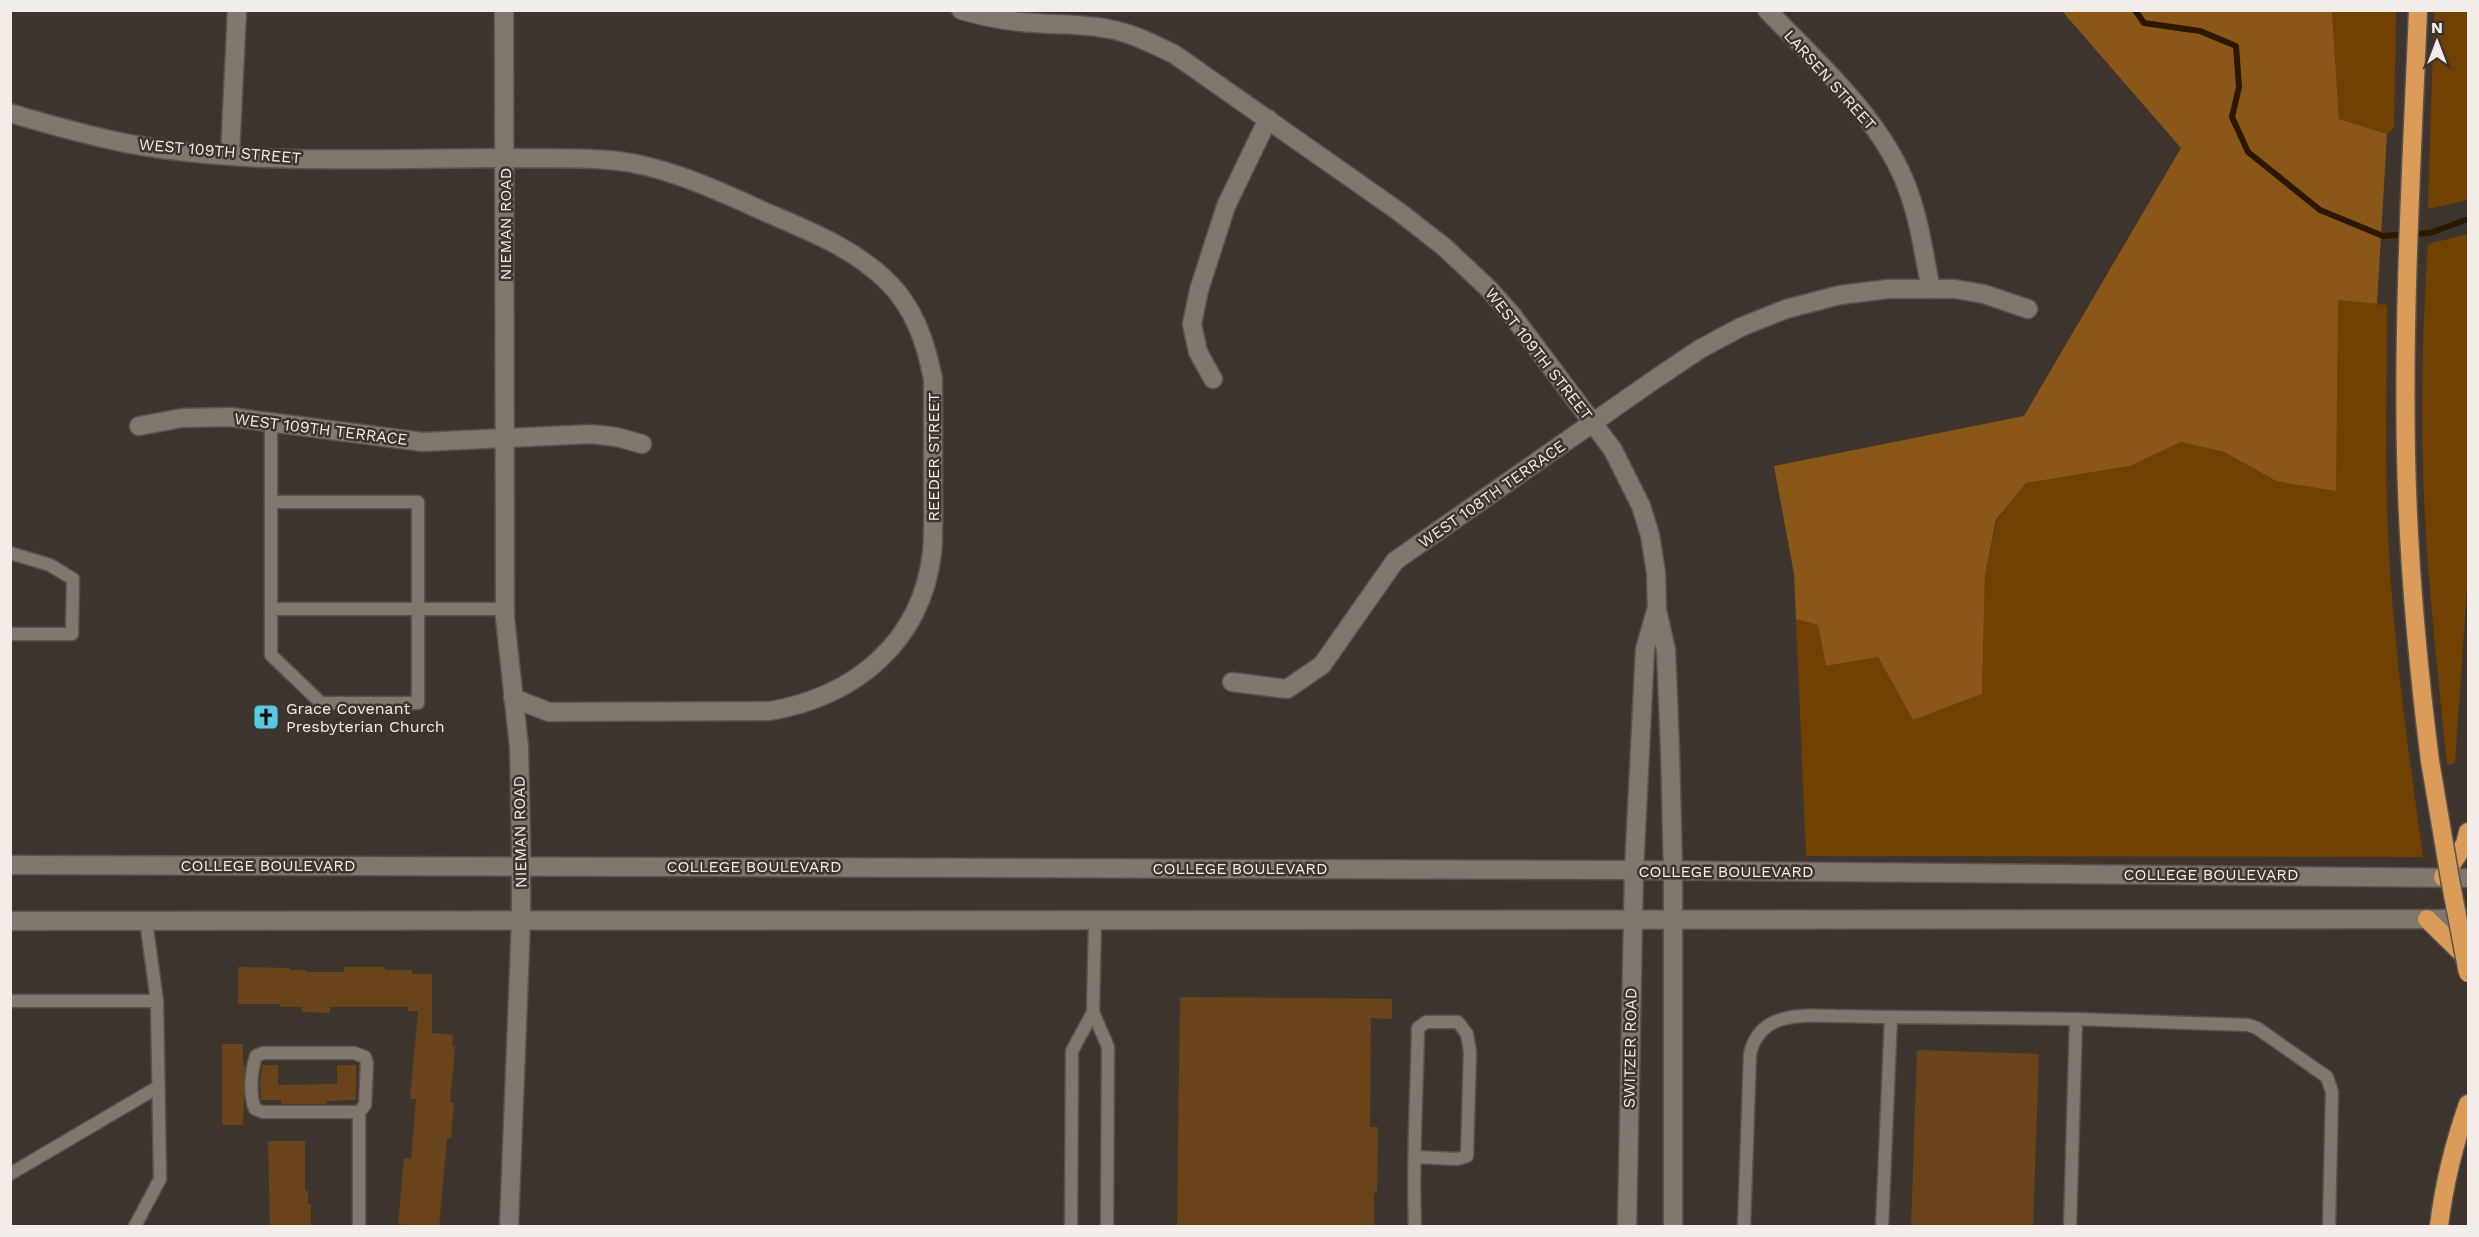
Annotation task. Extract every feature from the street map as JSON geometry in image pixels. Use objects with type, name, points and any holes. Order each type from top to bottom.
[{"type":"highway","points":[[2418,10],[2407,335],[2406,452],[2409,539],[2417,661],[2430,761],[2469,973]]},
{"type":"highway","points":[[2443,877],[2465,844],[2469,832]]},
{"type":"highway","points":[[2427,919],[2469,958]]},
{"type":"highway","points":[[2439,1227],[2443,1194],[2452,1156],[2469,1104]]},
{"type":"street","points":[[230,155],[237,10]]},
{"type":"street","name":"NIEMAN ROAD","points":[[504,10],[505,609],[519,747],[521,865],[509,1227]]},
{"type":"street","name":"WEST 109TH STREET","points":[[961,10],[989,18],[1092,26],[1142,38],[1174,54],[1443,246],[1489,289],[1512,315],[1624,468],[1641,506],[1650,535],[1656,573],[1657,610],[1666,650],[1673,870]]},
{"type":"street","name":"LARSEN STREET","points":[[1767,10],[1868,119],[1893,155],[1914,208],[1931,289]]},
{"type":"street","name":"WEST 109TH STREET","points":[[10,113],[63,129],[132,144],[230,155],[274,158],[505,158]]},
{"type":"street","points":[[1213,379],[1198,352],[1192,324],[1198,290],[1226,206],[1268,119]]},
{"type":"street","name":"REEDER STREET","points":[[505,158],[589,159],[632,163],[670,173],[703,184],[850,251],[888,282],[907,306],[927,350],[933,379],[932,555],[923,591],[908,624],[873,666],[832,693],[801,705],[770,711],[549,712],[513,698]]},
{"type":"street","name":"WEST 108TH TERRACE","points":[[1232,682],[1287,689],[1322,665],[1395,561],[1700,349],[1741,327],[1786,309],[1840,295],[1888,289],[1955,289],[1984,294],[2028,309]]},
{"type":"street","name":"WEST 109TH TERRACE","points":[[139,426],[191,418],[230,417],[423,442],[504,438]]},
{"type":"street","points":[[504,438],[591,434],[617,437],[642,444]]},
{"type":"street","name":"WEST 109TH STREET","points":[[1634,870],[1646,649],[1657,610]]},
{"type":"street","points":[[1640,748],[1670,749]]},
{"type":"street","name":"COLLEGE BOULEVARD","points":[[10,865],[1673,870],[2469,878]]},
{"type":"street","name":"SWITZER ROAD","points":[[1627,1227],[1634,870]]},
{"type":"street","points":[[1673,870],[1673,1227]]},
{"type":"street","points":[[10,921],[2469,919]]},
{"type":"lane","points":[[271,422],[271,502],[271,609],[271,655],[321,703],[418,703],[418,502],[271,502]]},
{"type":"lane","points":[[10,553],[50,565],[73,579],[72,634],[10,634]]},
{"type":"lane","points":[[271,609],[505,609]]},
{"type":"lane","points":[[1095,920],[1093,1012],[1108,1047],[1107,1227]]},
{"type":"lane","points":[[135,1227],[160,1179],[157,1001],[146,921]]},
{"type":"lane","points":[[10,1001],[157,1001]]},
{"type":"lane","points":[[1071,1227],[1072,1051],[1093,1012]]},
{"type":"lane","points":[[1743,1227],[1750,1054],[1757,1036],[1765,1028],[1786,1016],[2076,1019],[2248,1025],[2257,1028],[2327,1077],[2332,1092],[2329,1227]]},
{"type":"lane","points":[[1882,1227],[1891,1017]]},
{"type":"lane","points":[[2070,1227],[2076,1019]]},
{"type":"lane","points":[[1415,1227],[1416,1157],[1418,1028],[1426,1022],[1458,1022],[1467,1034],[1470,1052],[1467,1156],[1457,1159],[1416,1157]]},
{"type":"lane","points":[[358,1227],[359,1112],[365,1105],[367,1062],[365,1057],[354,1053],[263,1053],[255,1056],[252,1066],[252,1102],[255,1109],[263,1112],[359,1112]]},
{"type":"lane","points":[[10,1174],[158,1087]]},
{"type":"shaded area","points":[[2062,11],[2332,11],[2339,119],[2387,134],[2377,304],[2338,300],[2336,491],[2276,481],[2224,452],[2181,442],[2130,466],[2026,483],[1996,520],[1985,575],[1982,694],[1913,720],[1878,657],[1826,666],[1818,625],[1796,619],[1794,574],[1774,466],[2024,416],[2181,148]]},
{"type":"shaded area","points":[[2332,11],[2396,11],[2394,128],[2387,134],[2339,119]]},
{"type":"shaded area","points":[[2434,11],[2468,11],[2468,200],[2428,209]]},
{"type":"shaded area","points":[[2468,234],[2468,574],[2455,763],[2447,765],[2431,604],[2425,512],[2422,436],[2424,321],[2428,244]]},
{"type":"shaded area","points":[[2338,300],[2387,305],[2386,461],[2389,555],[2399,669],[2423,857],[1806,856],[1796,619],[1818,625],[1826,666],[1878,657],[1913,720],[1982,694],[1985,575],[1997,520],[2026,483],[2130,466],[2181,442],[2224,452],[2276,481]]},
{"type":"building","points":[[238,967],[344,972],[344,967],[385,967],[385,970],[412,970],[412,974],[432,974],[432,1033],[453,1035],[452,1046],[455,1047],[450,1102],[454,1103],[451,1138],[447,1138],[439,1227],[398,1224],[404,1158],[411,1159],[416,1099],[410,1099],[418,1011],[408,1011],[408,1007],[330,1007],[330,1013],[302,1012],[302,1007],[280,1007],[280,1004],[238,1004]]},
{"type":"building","points":[[1180,997],[1392,999],[1392,1019],[1371,1018],[1370,1127],[1378,1127],[1374,1227],[1177,1227]]},
{"type":"building","points":[[222,1044],[243,1044],[243,1065],[245,1065],[243,1125],[222,1125]]},
{"type":"building","points":[[1917,1050],[2039,1054],[2033,1227],[1911,1227]]},
{"type":"building","points":[[262,1065],[278,1065],[278,1085],[337,1084],[337,1065],[356,1065],[356,1100],[327,1101],[327,1104],[281,1104],[281,1100],[261,1100]]},
{"type":"building","points":[[268,1141],[305,1141],[305,1191],[308,1191],[308,1204],[311,1204],[311,1227],[270,1227]]},
{"type":"waterway","points":[[2135,10],[2144,23],[2200,31],[2236,46],[2239,87],[2232,117],[2248,152],[2320,210],[2383,236],[2430,233],[2468,219]]},
{"type":"place","name":"Grace Covenant Presbyterian Church","points":[[266,717]]}]
